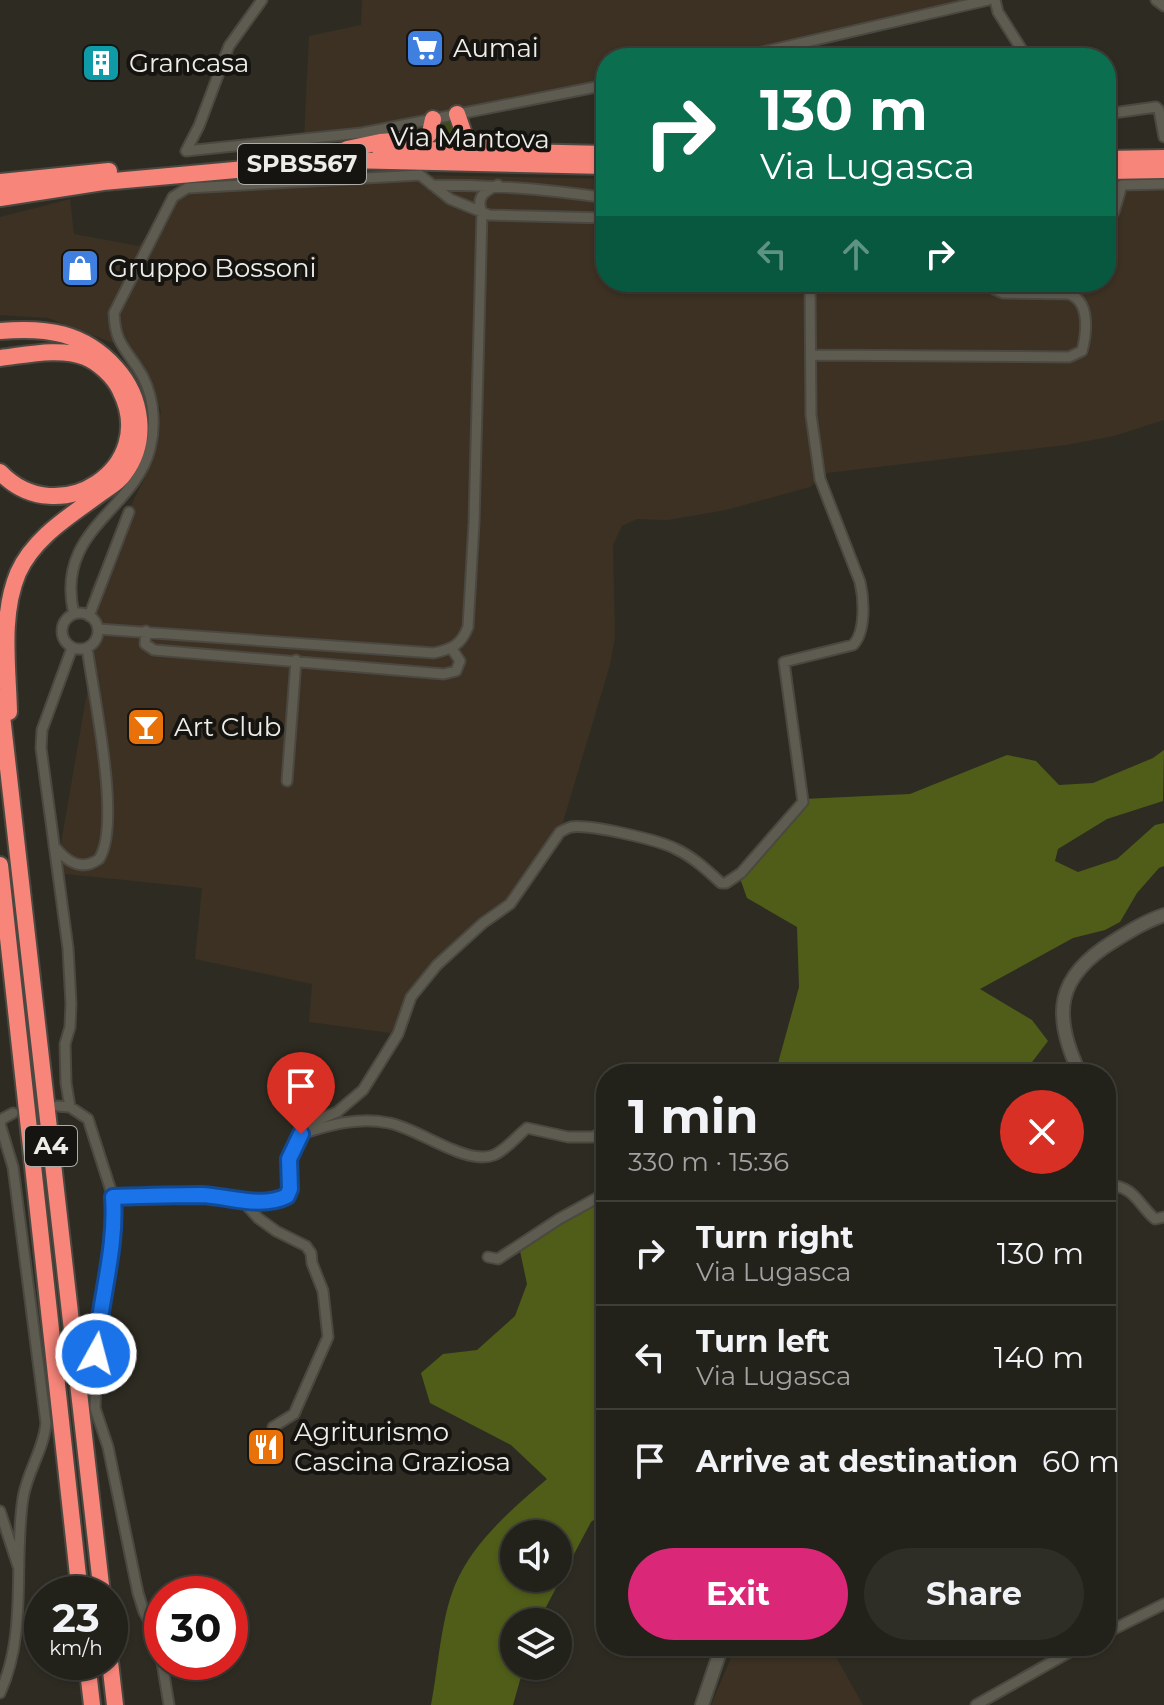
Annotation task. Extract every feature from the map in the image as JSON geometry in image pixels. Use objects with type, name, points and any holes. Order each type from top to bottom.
[{"type":"highway","points":[[457,114],[465,137],[473,141],[540,151]]},
{"type":"highway","points":[[347,149],[425,138],[430,133],[433,119]]},
{"type":"highway","name":"Via Mantova","points":[[0,182],[347,149],[596,154]]},
{"type":"highway","points":[[1116,159],[1164,158]]},
{"type":"highway","name":"Via Mantova","points":[[0,198],[103,182],[346,160],[596,166]]},
{"type":"highway","points":[[1116,171],[1164,170]]},
{"type":"highway","points":[[0,331],[52,331],[71,335],[89,344],[106,356],[126,379],[138,401],[140,428],[135,453],[124,475],[38,543],[27,557],[12,592],[7,642],[12,814]]},
{"type":"highway","points":[[0,358],[67,353],[87,357],[116,381],[125,400],[130,426],[126,449],[113,470],[84,490],[58,497],[44,496],[19,487],[0,472]]},
{"type":"highway","name":"A4","points":[[0,698],[100,1576]]},
{"type":"highway","name":"A4","points":[[0,865],[78,1576]]},
{"type":"highway","points":[[89,1680],[92,1705]]},
{"type":"highway","points":[[112,1680],[115,1705]]},
{"type":"street","points":[[262,0],[229,46],[199,126],[186,151],[362,133],[596,87]]},
{"type":"street","points":[[789,48],[988,0]]},
{"type":"street","points":[[995,0],[998,12],[1021,48]]},
{"type":"street","points":[[1156,0],[1164,6]]},
{"type":"street","points":[[1116,113],[1156,107],[1164,137]]},
{"type":"street","points":[[74,614],[70,598],[71,583],[86,539],[139,473],[150,450],[154,421],[150,394],[139,369],[120,346],[114,333],[114,313],[173,197],[187,188],[420,175],[446,196],[498,217],[596,218]]},
{"type":"street","points":[[1116,205],[1122,185],[1164,184]]},
{"type":"street","points":[[432,185],[498,185],[596,196]]},
{"type":"street","points":[[446,196],[456,188],[467,185]]},
{"type":"street","points":[[98,629],[434,653],[452,649],[463,640],[468,627],[474,523],[482,212],[479,201],[483,193],[498,185]]},
{"type":"street","points":[[113,1197],[204,1195],[248,1201],[287,1196],[290,1189],[289,1159],[301,1134],[310,1123],[337,1112],[363,1090],[398,1034],[411,997],[437,965],[483,923],[510,904],[560,832],[572,827],[662,843],[677,849],[705,867],[721,883],[726,883],[741,873],[800,809],[803,802],[784,662],[853,645],[859,636],[863,596],[820,479],[811,415],[810,292]]},
{"type":"street","points":[[811,355],[1069,357],[1082,351],[1085,309],[1079,298],[1069,294],[1001,292]]},
{"type":"street","points":[[89,616],[129,512]]},
{"type":"street","points":[[74,614],[89,616],[98,629],[95,640],[87,648],[72,648],[62,633],[65,621],[74,614]]},
{"type":"street","points":[[146,631],[145,644],[154,650],[444,674],[456,671],[460,661],[452,649]]},
{"type":"street","points":[[70,1107],[65,1044],[70,1027],[70,990],[41,748],[42,730],[72,648]]},
{"type":"street","points":[[54,846],[67,860],[82,865],[99,859],[106,842],[107,790],[87,648]]},
{"type":"street","points":[[287,781],[296,660]]},
{"type":"street","points":[[1076,1064],[1064,1030],[1065,999],[1071,979],[1097,951],[1131,930],[1164,915]]},
{"type":"street","points":[[57,1106],[70,1107],[88,1119],[113,1197],[115,1218],[98,1332],[95,1408],[108,1447],[138,1593],[158,1638],[169,1705]]},
{"type":"street","points":[[0,1693],[16,1631],[23,1500],[45,1435],[46,1423],[13,1167],[3,1138],[1,1118]]},
{"type":"street","points":[[301,1134],[336,1123],[386,1122],[480,1158],[495,1155],[527,1128],[568,1137],[596,1135]]},
{"type":"street","points":[[1116,1185],[1131,1191],[1155,1219],[1164,1217]]},
{"type":"street","points":[[488,1257],[498,1259],[596,1199]]},
{"type":"street","points":[[248,1201],[249,1208],[258,1218],[306,1246],[323,1291],[328,1337],[294,1414],[273,1427]]},
{"type":"street","points":[[0,1511],[19,1569]]},
{"type":"street","points":[[1116,1628],[1164,1604]]},
{"type":"street","points":[[702,1705],[719,1656]]},
{"type":"street","points":[[976,1705],[1062,1656]]},
{"type":"shaded area","points":[[362,0],[988,0],[780,48],[596,48],[596,86],[304,140],[309,36],[361,25]]},
{"type":"shaded area","points":[[420,175],[596,179],[596,292],[1116,292],[1116,183],[1164,184],[1164,420],[1114,436],[1066,445],[827,473],[810,487],[726,510],[668,520],[637,519],[622,526],[613,545],[615,637],[610,665],[560,832],[510,904],[483,923],[411,997],[398,1034],[309,1022],[312,984],[195,959],[202,888],[56,873],[94,651],[90,591],[153,460],[161,411],[149,377],[131,350],[48,318],[0,315],[0,217],[70,199],[74,234],[139,246],[173,197],[187,188]]},
{"type":"shaded area","points":[[732,1656],[835,1656],[863,1705],[711,1705]]},
{"type":"green space","points":[[449,120],[461,142],[434,142],[441,122]]},
{"type":"green space","points":[[1164,750],[1163,801],[1107,819],[1058,849],[1055,861],[1078,872],[1117,859],[1155,825],[1164,823],[1164,866],[1137,893],[1120,922],[1105,930],[1073,938],[980,989],[1032,1020],[1048,1041],[1031,1064],[778,1064],[799,987],[797,927],[747,898],[737,870],[803,799],[910,794],[1007,755],[1036,761],[1059,785],[1093,783],[1153,758]]},
{"type":"green space","points":[[596,1199],[596,1518],[572,1558],[572,1520],[502,1520],[547,1479],[511,1445],[430,1403],[421,1373],[443,1354],[477,1350],[515,1316],[527,1284],[520,1251],[540,1232]]},
{"type":"green space","points":[[500,1522],[500,1592],[554,1592],[545,1608],[500,1608],[500,1680],[520,1680],[513,1705],[431,1705],[450,1598],[472,1554]]},
{"type":"place","name":"Aumai","points":[[425,48]]},
{"type":"place","name":"Grancasa","points":[[101,63]]},
{"type":"place","name":"Gruppo Bossoni","points":[[80,268]]},
{"type":"place","name":"Art Club","points":[[146,727]]},
{"type":"place","name":"Agriturismo Cascina Graziosa","points":[[266,1447]]},
{"type":"route","points":[[96,1354],[111,1255],[115,1218],[113,1197],[204,1195],[248,1201],[281,1199],[287,1196],[290,1189],[289,1159],[301,1134]]}]
